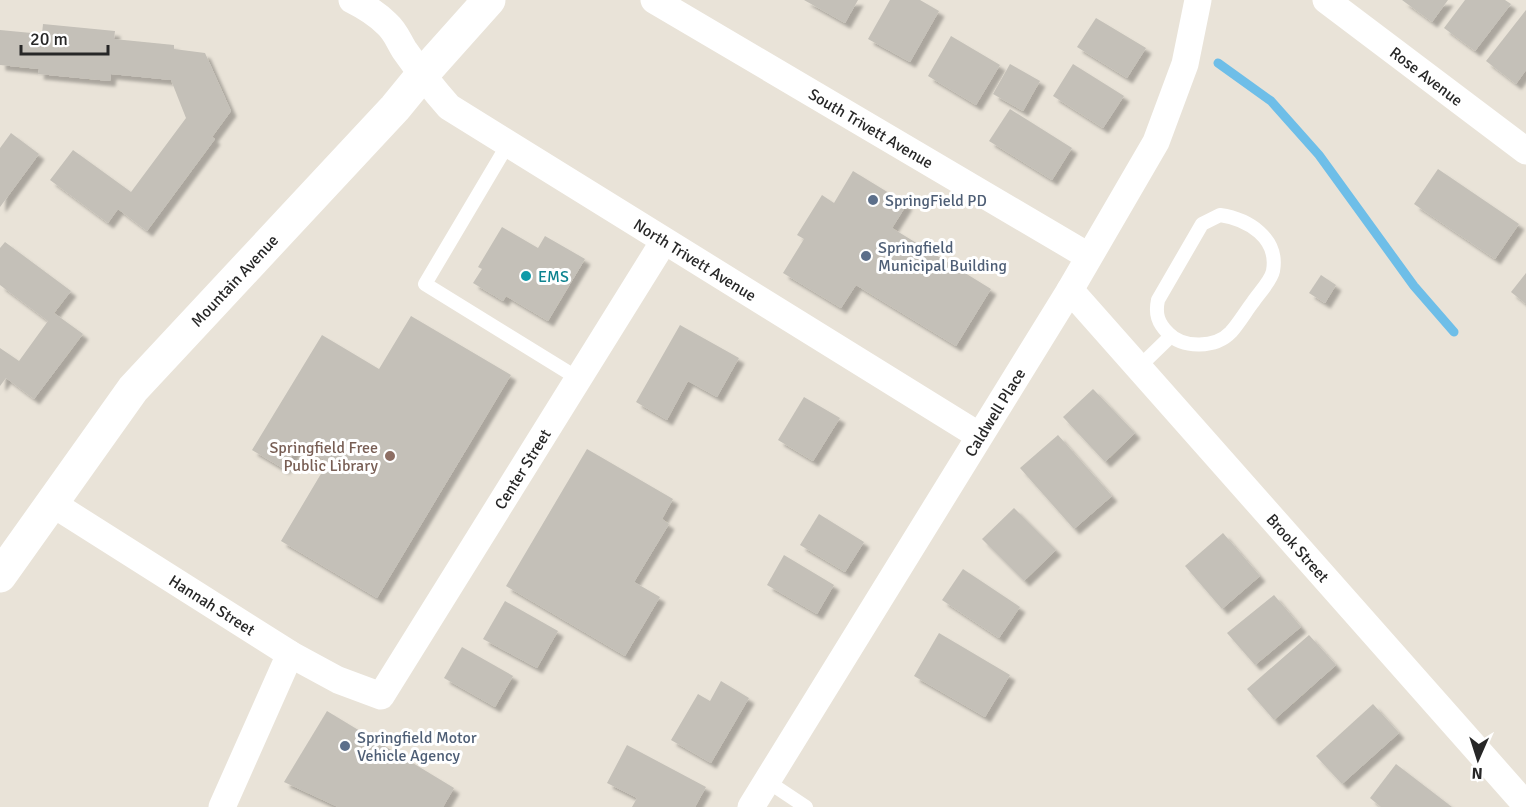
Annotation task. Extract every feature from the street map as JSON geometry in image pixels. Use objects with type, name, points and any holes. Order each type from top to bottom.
[{"type":"street","name":"North Trivett Avenue","points":[[352,0],[387,24],[397,35],[402,47],[422,75],[449,107],[978,435]]},
{"type":"street","name":"Mountain Avenue","points":[[0,576],[50,502],[133,389],[396,108],[422,75],[489,0]]},
{"type":"street","name":"South Trivett Avenue","points":[[654,0],[1088,256]]},
{"type":"street","name":"Rose Avenue","points":[[1326,0],[1526,151]]},
{"type":"street","name":"Caldwell Place","points":[[751,807],[978,435],[1070,290],[1156,142],[1185,64],[1196,13]]},
{"type":"street","name":"Center Street","points":[[381,696],[664,241]]},
{"type":"street","name":"Brook Street","points":[[1070,290],[1526,805]]},
{"type":"street","name":"Hannah Street","points":[[50,502],[290,654],[338,680],[381,696]]},
{"type":"street","points":[[222,807],[290,654]]},
{"type":"lane","points":[[508,144],[425,284],[579,379]]},
{"type":"lane","points":[[1220,215],[1232,217],[1259,231],[1269,242],[1273,253],[1273,273],[1230,333],[1213,342],[1197,345],[1187,344],[1171,336],[1160,324],[1156,310],[1158,300],[1202,224],[1220,215]]},
{"type":"lane","points":[[1139,367],[1171,336]]},
{"type":"lane","points":[[766,781],[806,807]]},
{"type":"building","points":[[804,0],[858,0],[845,23]]},
{"type":"building","points":[[890,0],[920,0],[939,11],[910,62],[868,39]]},
{"type":"building","points":[[1402,0],[1448,0],[1432,22]]},
{"type":"building","points":[[1465,0],[1505,0],[1511,4],[1475,51],[1444,28]]},
{"type":"building","points":[[1526,10],[1526,70],[1516,84],[1486,61]]},
{"type":"building","points":[[1096,18],[1146,48],[1127,78],[1077,47]]},
{"type":"building","points":[[43,24],[115,31],[114,39],[174,45],[174,49],[205,53],[231,111],[212,137],[215,139],[147,231],[118,209],[108,223],[50,180],[73,150],[131,192],[186,118],[171,80],[111,74],[110,81],[38,74],[39,69],[0,65],[0,30],[42,34]]},
{"type":"building","points":[[951,36],[1000,65],[976,105],[928,76]]},
{"type":"building","points":[[1010,64],[1040,81],[1023,111],[993,94]]},
{"type":"building","points":[[1073,64],[1124,96],[1103,128],[1053,96]]},
{"type":"building","points":[[1010,109],[1072,148],[1052,180],[989,141]]},
{"type":"building","points":[[11,133],[39,154],[0,207],[0,148]]},
{"type":"building","points":[[1438,169],[1519,224],[1495,259],[1414,204]]},
{"type":"building","name":"Springfield Municipal Building","points":[[853,171],[907,204],[892,228],[991,289],[956,346],[856,285],[841,308],[783,273],[804,239],[797,235],[822,195],[834,203]]},
{"type":"building","name":"EMS","points":[[502,227],[538,248],[545,236],[585,259],[548,321],[506,296],[503,301],[473,283],[482,269],[478,267]]},
{"type":"building","points":[[5,242],[71,291],[54,313],[83,334],[34,399],[6,378],[0,386],[0,348],[19,361],[48,321],[0,285],[0,248]]},
{"type":"building","points":[[1526,273],[1526,304],[1511,292]]},
{"type":"building","points":[[1321,275],[1336,285],[1325,303],[1309,293]]},
{"type":"building","name":"Springfield Free Public Library","points":[[411,316],[511,375],[377,598],[281,541],[328,462],[299,444],[284,469],[252,450],[322,335],[379,369]]},
{"type":"building","points":[[680,325],[739,358],[717,397],[688,381],[667,420],[636,402]]},
{"type":"building","points":[[1093,389],[1135,433],[1105,462],[1063,417]]},
{"type":"building","points":[[804,397],[840,418],[813,461],[778,440]]},
{"type":"building","points":[[1058,435],[1112,496],[1074,529],[1020,468]]},
{"type":"building","points":[[587,449],[673,499],[662,519],[669,524],[634,582],[660,597],[625,656],[506,586]]},
{"type":"building","points":[[1014,508],[1056,550],[1024,581],[982,539]]},
{"type":"building","points":[[819,514],[864,542],[845,572],[800,545]]},
{"type":"building","points":[[1223,533],[1260,576],[1222,609],[1185,566]]},
{"type":"building","points":[[784,555],[834,585],[817,614],[767,585]]},
{"type":"building","points":[[963,569],[1020,607],[999,638],[942,600]]},
{"type":"building","points":[[1274,595],[1301,627],[1255,665],[1227,633]]},
{"type":"building","points":[[505,601],[558,631],[537,668],[483,639]]},
{"type":"building","points":[[939,633],[1010,675],[985,717],[914,676]]},
{"type":"building","points":[[1309,635],[1336,665],[1274,720],[1247,689]]},
{"type":"building","points":[[462,647],[513,676],[495,707],[444,678]]},
{"type":"building","points":[[721,681],[749,698],[711,763],[671,740],[698,694],[710,701]]},
{"type":"building","points":[[1373,704],[1399,733],[1342,784],[1316,756]]},
{"type":"building","name":"Springfield Motor Vehicle Agency","points":[[327,711],[454,788],[443,807],[338,807],[284,782]]},
{"type":"building","points":[[627,745],[706,787],[695,807],[632,807],[637,798],[607,783]]},
{"type":"building","points":[[1396,764],[1452,807],[1381,807],[1370,798]]},
{"type":"waterway","points":[[1218,63],[1271,101],[1319,155],[1414,286],[1454,332]]},
{"type":"place","name":"SpringField PD","points":[[873,200]]},
{"type":"place","name":"Springfield Municipal Building","points":[[866,256]]},
{"type":"place","name":"EMS","points":[[526,276]]},
{"type":"place","name":"Springfield Free Public Library","points":[[390,456]]},
{"type":"place","name":"Springfield Motor Vehicle Agency","points":[[345,746]]}]
